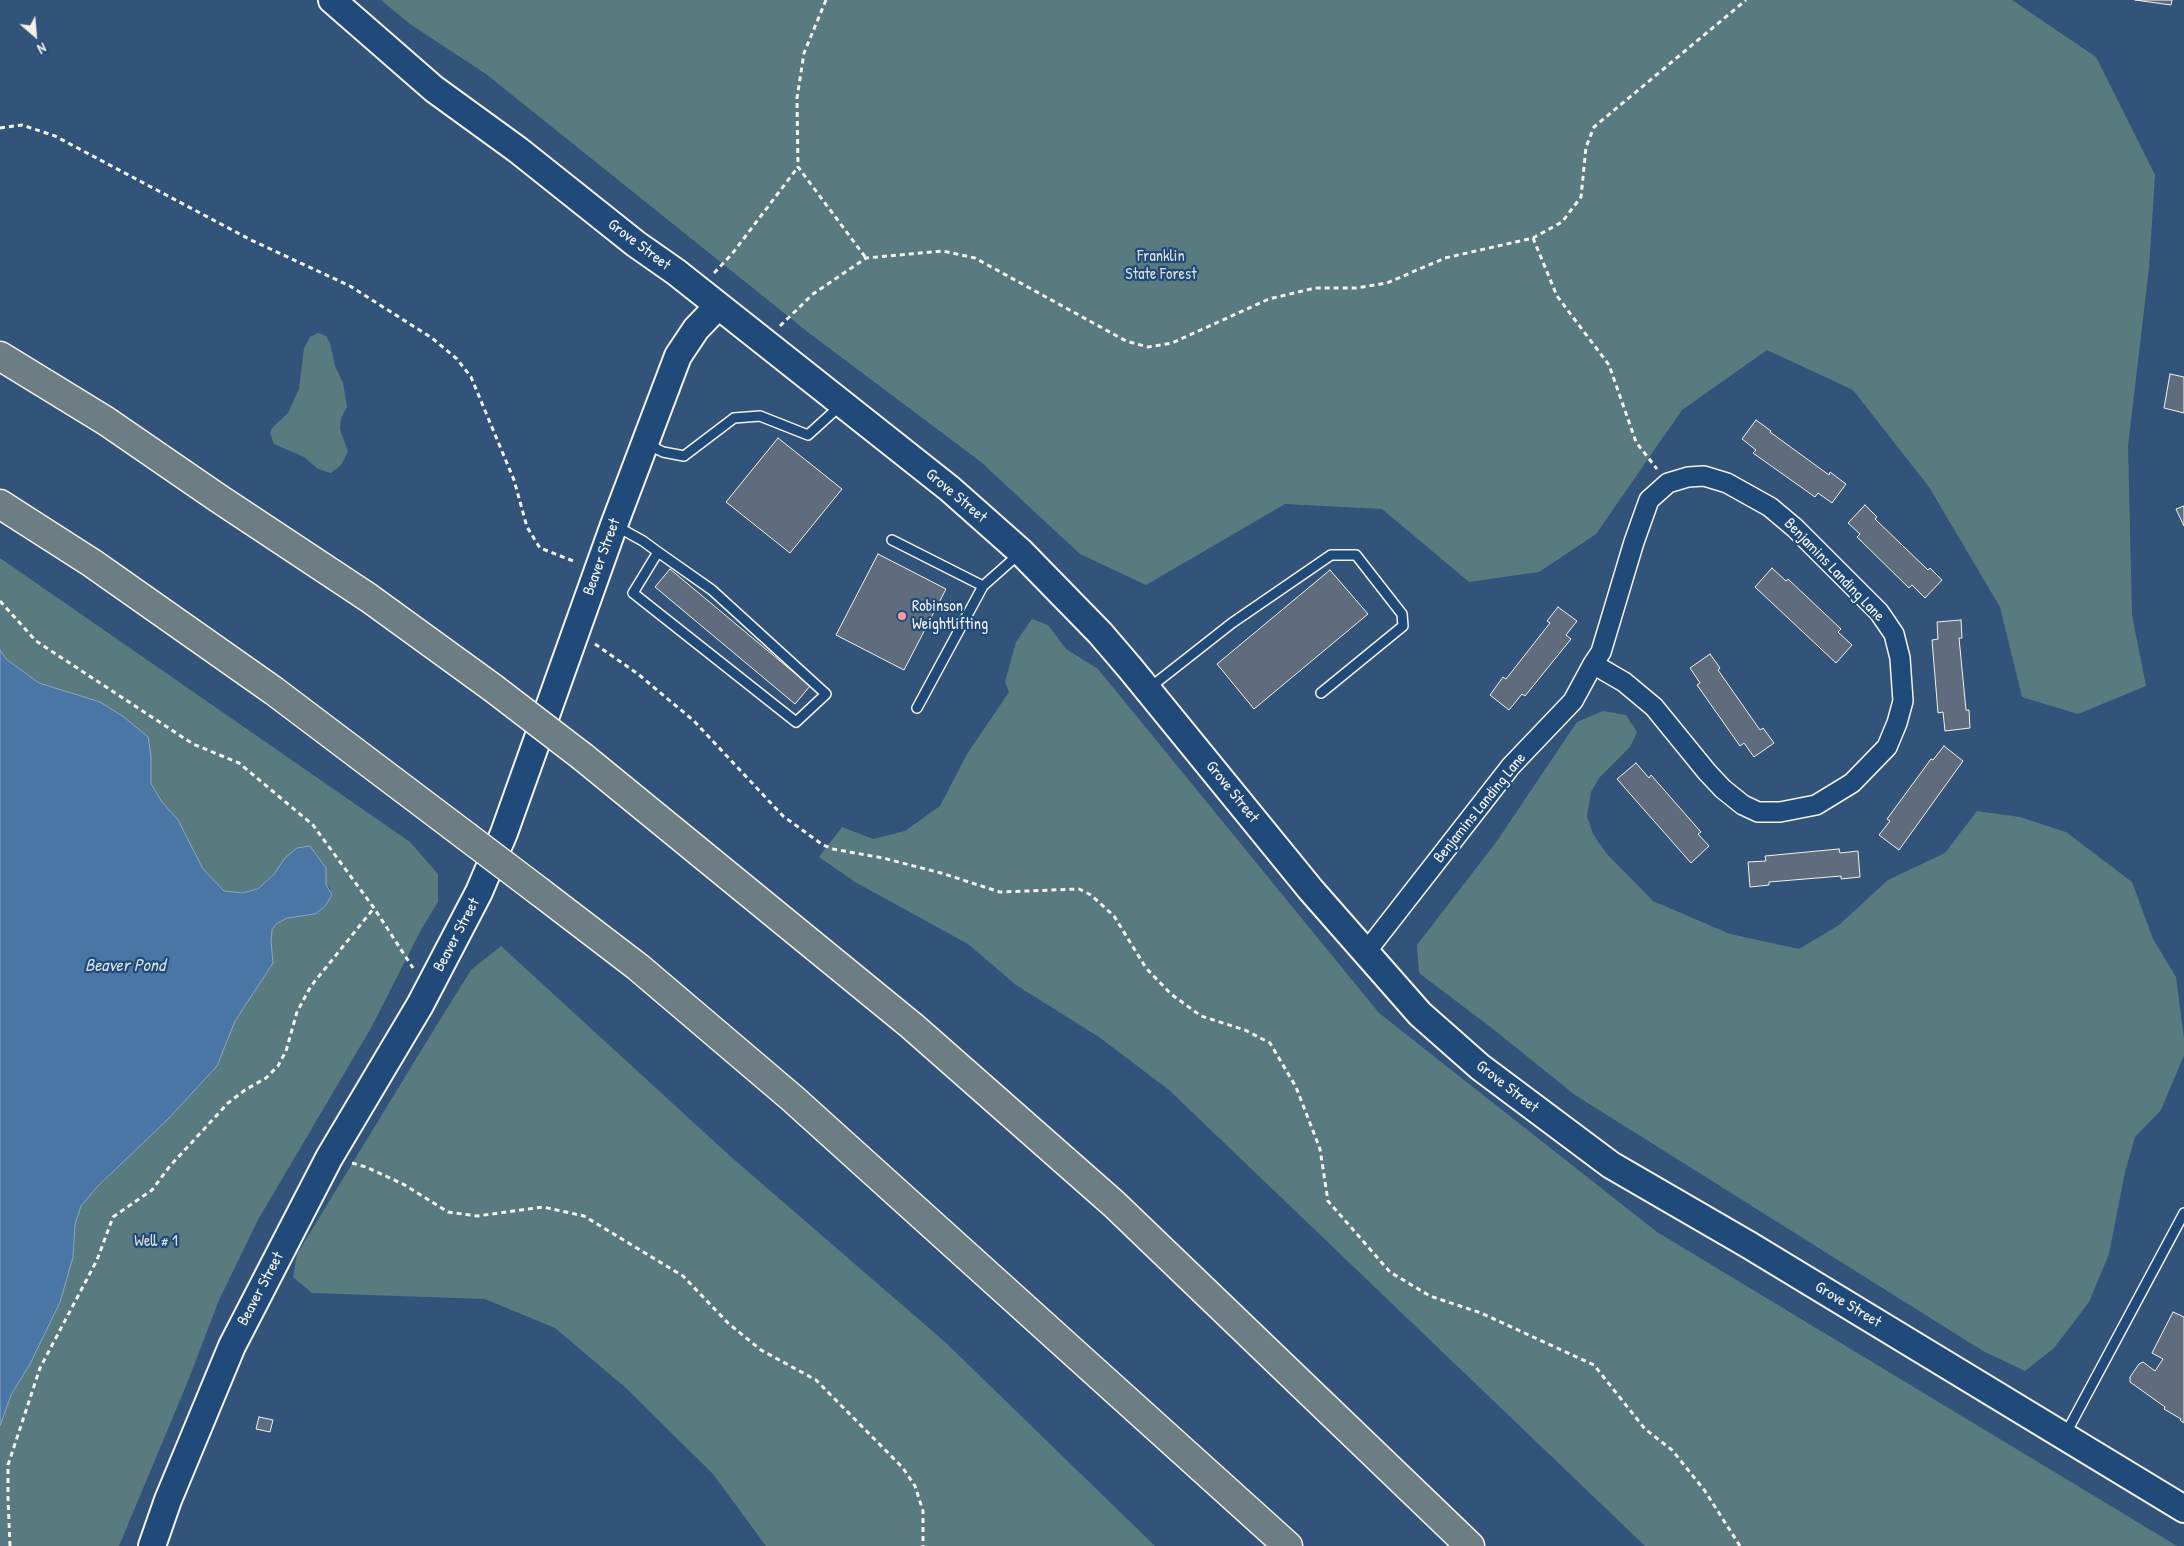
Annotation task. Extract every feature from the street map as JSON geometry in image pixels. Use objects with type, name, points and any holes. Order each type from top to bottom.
[{"type":"highway","points":[[0,356],[106,421],[369,598],[494,688],[583,756],[912,1026],[1114,1204],[1470,1546]]},
{"type":"highway","points":[[0,504],[92,563],[274,691],[638,967],[792,1098],[1288,1546]]},
{"type":"main road","name":"Grove Street","points":[[332,0],[434,88],[518,150],[764,342],[950,490],[1021,552],[1100,634],[1148,689],[1312,890],[1420,1014],[1547,1119],[1611,1165],[1749,1245],[2184,1508]]},
{"type":"main road","name":"Beaver Street","points":[[152,1546],[168,1500],[232,1346],[329,1158],[432,982],[479,892],[504,833],[614,525],[678,356],[696,329],[718,306]]},
{"type":"street","name":"Benjamins Landing Lane","points":[[1366,952],[1511,766],[1573,701],[1593,664],[1601,652],[1631,551],[1649,500],[1668,483],[1688,477],[1704,476],[1727,483],[1770,506],[1794,528],[1879,612],[1894,634],[1900,658],[1903,701],[1897,723],[1887,747],[1852,783],[1832,798],[1816,806],[1780,812],[1758,812],[1743,805],[1718,783],[1654,708],[1624,682],[1593,664]]},
{"type":"lane","points":[[645,443],[663,452],[684,456],[734,418],[760,416],[808,435],[841,404]]},
{"type":"lane","points":[[614,525],[658,552],[712,590],[826,694],[796,722],[633,593],[658,552]]},
{"type":"lane","points":[[892,540],[983,586]]},
{"type":"lane","points":[[917,708],[983,586],[1021,552]]},
{"type":"lane","points":[[1148,689],[1232,623],[1331,555],[1356,555],[1402,614],[1403,626],[1321,693]]},
{"type":"lane","points":[[2064,1436],[2184,1213]]},
{"type":"path","points":[[826,0],[804,53],[797,98],[798,167],[866,258]]},
{"type":"path","points":[[764,342],[813,294],[866,258],[943,251],[974,258],[1126,341],[1148,347],[1172,343],[1269,299],[1315,288],[1356,288],[1387,283],[1445,258],[1533,238],[1562,222],[1581,197],[1586,147],[1594,127],[1746,0]]},
{"type":"path","points":[[0,128],[22,125],[55,136],[251,240],[350,286],[432,338],[456,358],[471,377],[514,480],[527,527],[540,548],[576,562],[580,566]]},
{"type":"path","points":[[698,290],[732,254],[798,167]]},
{"type":"path","points":[[1533,238],[1557,296],[1609,365],[1636,442],[1668,483]]},
{"type":"path","points":[[0,601],[36,641],[193,744],[239,763],[313,825],[374,908],[414,969],[432,982]]},
{"type":"path","points":[[575,632],[638,674],[694,721],[784,816],[823,845],[834,849],[883,858],[1000,892],[1079,889],[1091,894],[1114,916],[1146,968],[1171,994],[1201,1016],[1245,1030],[1270,1043],[1296,1087],[1320,1149],[1328,1201],[1390,1272],[1430,1296],[1481,1313],[1594,1365],[1645,1429],[1672,1450],[1705,1491],[1740,1546]]},
{"type":"path","points":[[10,1546],[8,1466],[11,1456],[40,1368],[97,1260],[113,1217],[152,1190],[175,1160],[228,1103],[245,1090],[266,1078],[278,1066],[286,1051],[298,1012],[311,986],[374,908]]},
{"type":"path","points":[[329,1158],[366,1167],[404,1184],[448,1212],[477,1216],[543,1206],[584,1216],[683,1276],[728,1324],[748,1340],[761,1350],[816,1380],[903,1468],[915,1486],[923,1511],[923,1546]]},
{"type":"green space","name":"Franklin State Forest","points":[[381,0],[2012,0],[2096,57],[2155,175],[2149,268],[2128,446],[2132,615],[2146,686],[2078,714],[2022,697],[2000,607],[1929,487],[1853,390],[1767,350],[1682,410],[1596,534],[1539,572],[1469,582],[1382,509],[1285,504],[1146,585],[1080,554],[981,462],[809,333],[486,74],[410,24]]},
{"type":"green space","points":[[318,333],[326,336],[330,343],[335,366],[343,383],[347,407],[341,418],[340,429],[348,452],[341,465],[331,473],[318,469],[304,457],[274,444],[270,433],[272,428],[288,413],[299,389],[304,348],[310,337]]},
{"type":"green space","name":"Well # 1","points":[[0,558],[410,842],[438,874],[438,902],[422,928],[371,1028],[259,1218],[219,1300],[188,1381],[119,1546],[0,1546],[0,1426],[11,1395],[30,1364],[73,1257],[75,1224],[81,1206],[97,1187],[168,1119],[217,1066],[235,1021],[273,963],[271,941],[272,930],[276,924],[287,918],[315,914],[331,889],[285,858],[275,873],[258,889],[242,893],[224,892],[203,869],[178,820],[162,802],[151,784],[151,756],[100,702],[39,683],[6,659],[0,650]]},
{"type":"green space","points":[[1032,619],[1048,625],[1066,649],[1098,669],[1379,1013],[1657,1232],[2177,1546],[1645,1546],[1169,1090],[1099,1037],[1016,985],[968,944],[855,882],[819,857],[842,827],[873,839],[905,831],[940,806],[967,754],[1009,692],[1005,682],[1016,642]]},
{"type":"green space","points":[[1603,711],[1626,715],[1637,732],[1630,747],[1599,778],[1591,792],[1587,816],[1593,834],[1606,853],[1653,901],[1730,934],[1799,949],[1839,925],[1888,880],[1945,853],[1977,811],[2020,817],[2066,832],[2132,882],[2153,939],[2176,977],[2184,1039],[2184,1055],[2161,1110],[2135,1137],[2125,1172],[2109,1254],[2089,1302],[2054,1348],[2025,1371],[1983,1351],[1575,1095],[1419,973],[1417,945],[1497,841],[1577,722]]},
{"type":"green space","points":[[501,946],[730,1156],[945,1342],[1155,1546],[766,1546],[713,1474],[626,1388],[555,1328],[485,1299],[312,1293],[293,1277],[297,1254],[471,970]]},
{"type":"water","name":"Beaver Pond","points":[[0,650],[6,659],[39,683],[100,702],[124,717],[148,737],[151,756],[151,784],[162,802],[178,820],[203,869],[224,891],[242,893],[258,889],[275,873],[285,858],[297,848],[310,846],[326,868],[326,884],[332,895],[325,906],[315,914],[287,918],[276,924],[272,930],[271,941],[273,963],[235,1021],[217,1066],[168,1119],[97,1187],[81,1206],[75,1224],[73,1257],[60,1302],[30,1364],[11,1395],[0,1426]]},
{"type":"building","points":[[2135,0],[2172,0],[2171,5]]},
{"type":"building","points":[[2170,374],[2184,377],[2184,413],[2164,408]]},
{"type":"building","points":[[1756,420],[1829,475],[1830,472],[1846,484],[1832,503],[1818,493],[1815,497],[1753,453],[1756,450],[1742,439]]},
{"type":"building","points":[[778,438],[842,489],[790,553],[726,502]]},
{"type":"building","points":[[1865,505],[1877,517],[1875,519],[1928,570],[1930,568],[1942,580],[1925,598],[1912,585],[1909,588],[1857,537],[1860,534],[1848,523]]},
{"type":"building","points":[[2184,506],[2184,526],[2176,509]]},
{"type":"building","points":[[878,554],[946,589],[904,670],[836,635]]},
{"type":"building","points":[[1772,568],[1786,581],[1788,579],[1841,629],[1838,632],[1852,645],[1836,663],[1755,587]]},
{"type":"building","points":[[670,569],[810,686],[795,704],[655,587]]},
{"type":"building","points":[[1330,570],[1368,614],[1254,709],[1217,664]]},
{"type":"building","points":[[1558,607],[1577,621],[1566,635],[1571,639],[1525,696],[1522,694],[1509,710],[1490,695],[1503,677],[1506,679],[1550,623],[1547,621]]},
{"type":"building","points":[[1961,620],[1962,638],[1959,638],[1966,710],[1969,710],[1970,728],[1945,731],[1943,712],[1938,713],[1932,640],[1938,639],[1937,622]]},
{"type":"building","points":[[1710,654],[1720,668],[1718,670],[1760,730],[1763,728],[1774,743],[1754,757],[1744,743],[1740,746],[1697,685],[1700,683],[1690,668]]},
{"type":"building","points":[[1944,746],[1963,761],[1899,850],[1879,835],[1890,821],[1887,819],[1931,759],[1933,760]]},
{"type":"building","points":[[1636,763],[1649,778],[1651,775],[1701,832],[1698,834],[1709,846],[1691,863],[1617,779]]},
{"type":"building","points":[[1839,849],[1840,853],[1858,851],[1860,877],[1841,879],[1841,876],[1769,882],[1769,885],[1750,887],[1748,862],[1766,861],[1765,856]]},
{"type":"building","points":[[2173,1312],[2184,1317],[2184,1423],[2130,1382],[2130,1377],[2139,1364],[2143,1362],[2155,1371],[2163,1359],[2152,1353]]},
{"type":"building","points":[[259,1417],[273,1420],[270,1432],[256,1429]]},
{"type":"place","name":"Robinson Weightlifting","points":[[902,616]]}]
